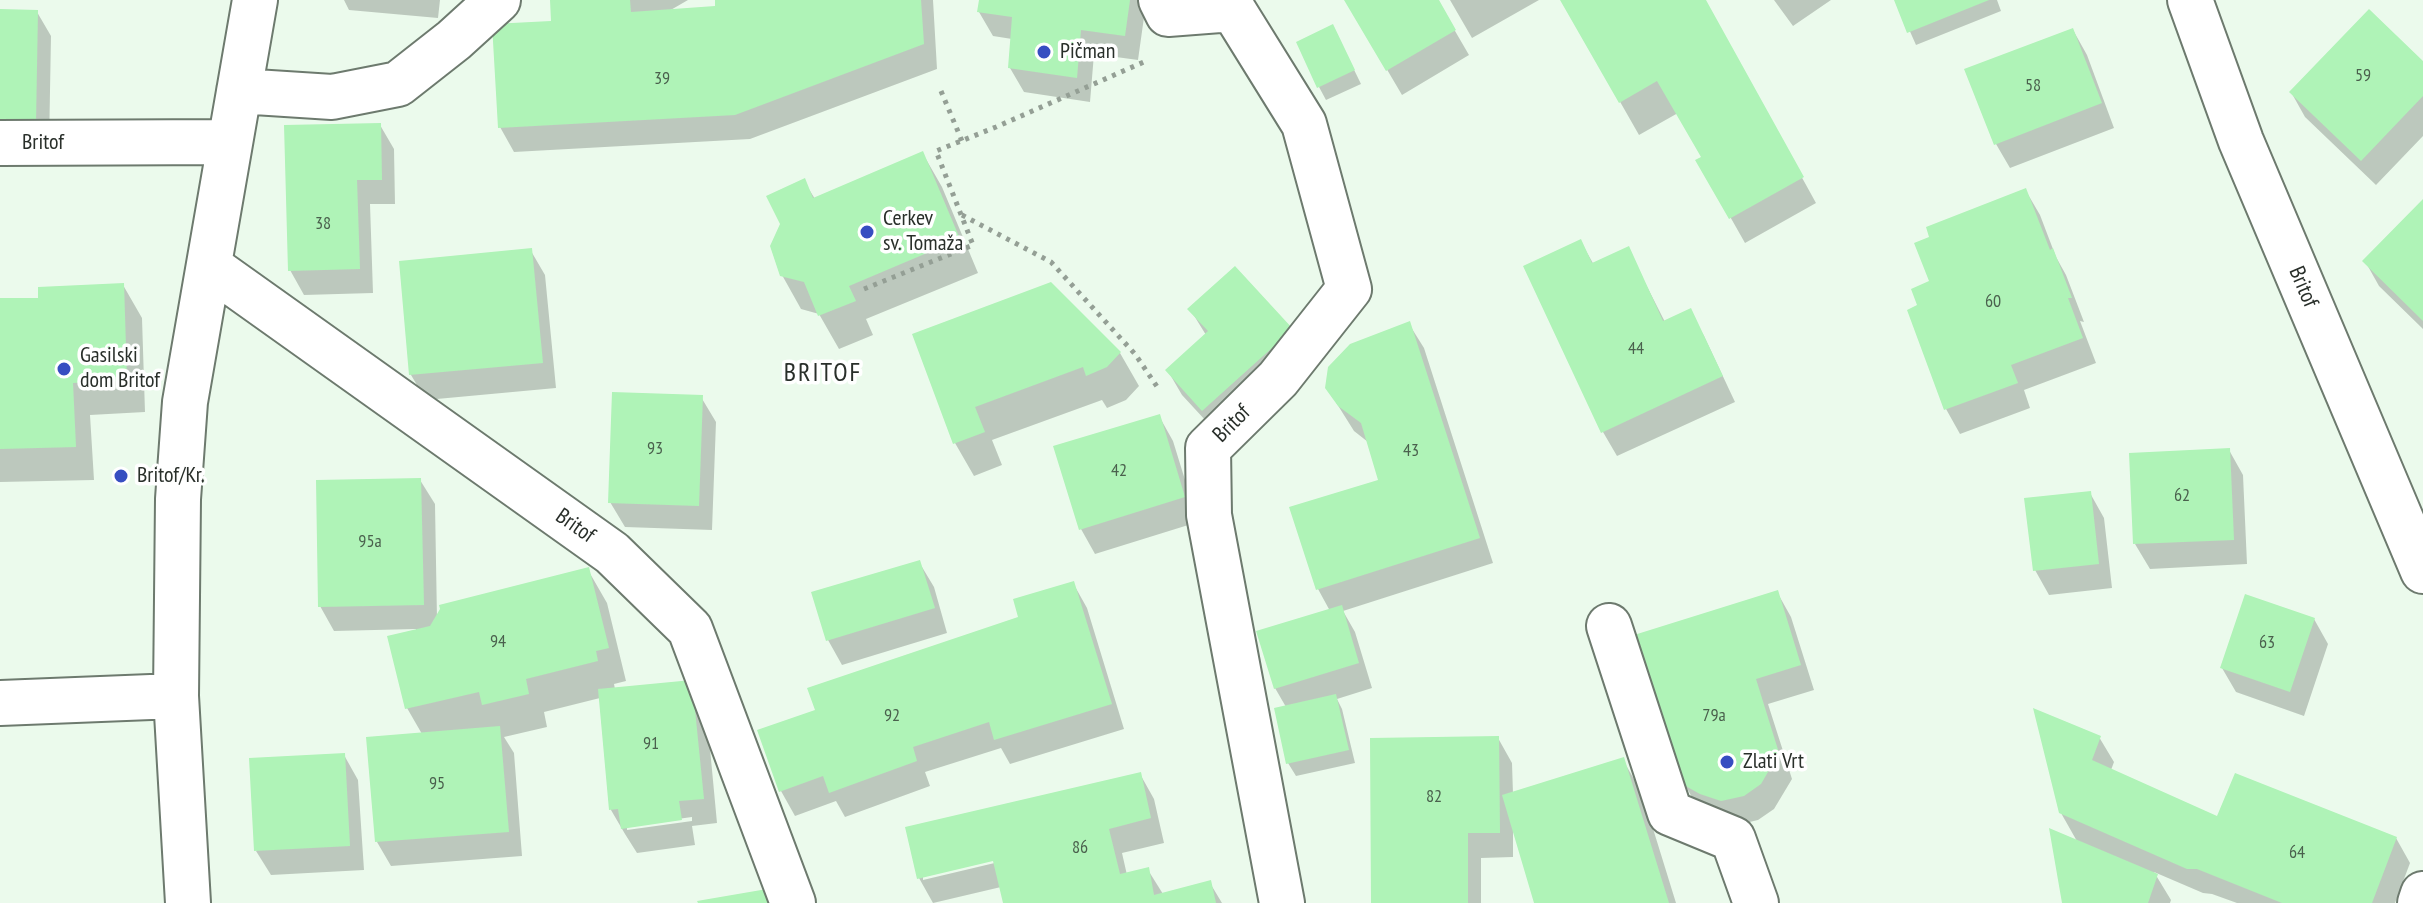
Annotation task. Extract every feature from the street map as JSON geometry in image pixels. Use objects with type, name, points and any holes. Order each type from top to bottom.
[{"type":"street","points":[[188,903],[176,696],[178,499],[185,402],[255,0]]},
{"type":"street","points":[[239,91],[332,97],[398,84],[498,0]]},
{"type":"street","points":[[1161,0],[1168,14],[1230,5]]},
{"type":"street","name":"Britof","points":[[2190,0],[2241,141],[2423,571]]},
{"type":"street","name":"Britof","points":[[1230,5],[1304,124],[1349,289],[1278,379],[1208,448],[1209,515],[1282,903]]},
{"type":"street","name":"Britof","points":[[0,143],[230,142]]},
{"type":"street","name":"Britof","points":[[209,266],[612,553],[690,629],[793,903]]},
{"type":"street","points":[[1609,626],[1670,813],[1733,839],[1756,903]]},
{"type":"street","points":[[0,703],[176,696]]},
{"type":"street","points":[[2420,903],[2423,894]]},
{"type":"path","points":[[864,289],[973,245],[936,151],[1147,60]]},
{"type":"path","points":[[941,91],[962,141]]},
{"type":"path","points":[[961,215],[1051,262],[1135,354],[1160,391]]},
{"type":"building","points":[[550,0],[630,0],[631,12],[715,6],[715,0],[921,0],[924,44],[735,115],[498,128],[492,24],[551,21]]},
{"type":"building","name":"Pičman","points":[[979,0],[1130,0],[1125,36],[1081,30],[1077,78],[1008,68],[1012,17],[977,12]]},
{"type":"building","points":[[1344,0],[1439,0],[1456,30],[1386,71]]},
{"type":"building","points":[[1560,0],[1706,0],[1804,177],[1729,219],[1695,160],[1701,157],[1657,81],[1619,103]]},
{"type":"building","points":[[1894,0],[1989,0],[1907,33]]},
{"type":"building","points":[[0,9],[38,10],[36,122],[0,122]]},
{"type":"building","points":[[2369,9],[2423,61],[2423,96],[2361,161],[2289,92]]},
{"type":"building","points":[[1333,24],[1355,70],[1317,88],[1296,42]]},
{"type":"building","points":[[2073,28],[2102,103],[1994,145],[1964,69]]},
{"type":"building","points":[[381,123],[382,180],[357,180],[360,269],[288,271],[284,125]]},
{"type":"building","name":"Cerkev sv. Tomaža","points":[[923,151],[960,239],[849,286],[856,301],[818,316],[804,282],[780,276],[770,246],[780,224],[766,196],[805,178],[813,198]]},
{"type":"building","points":[[2026,188],[2072,298],[2068,298],[2083,338],[2011,365],[2018,383],[1944,410],[1907,310],[1917,305],[1911,289],[1929,281],[1914,243],[1929,237],[1926,227]]},
{"type":"building","points":[[2423,199],[2423,321],[2362,261]]},
{"type":"building","points":[[1581,239],[1592,263],[1629,246],[1663,321],[1691,308],[1723,376],[1601,433],[1523,266]]},
{"type":"building","points":[[532,248],[543,363],[409,375],[399,261]]},
{"type":"building","points":[[1235,266],[1293,329],[1202,411],[1165,370],[1208,331],[1187,309]]},
{"type":"building","points":[[1051,282],[1121,352],[1107,367],[1086,376],[1083,367],[975,407],[985,432],[953,444],[912,334]]},
{"type":"building","name":"Gasilski dom Britof","points":[[124,283],[127,380],[73,383],[76,447],[0,449],[0,298],[38,298],[38,287]]},
{"type":"building","points":[[1410,321],[1480,538],[1316,590],[1289,507],[1378,480],[1361,423],[1338,406],[1325,388],[1328,367],[1350,344]]},
{"type":"building","points":[[612,392],[703,395],[699,506],[608,503]]},
{"type":"building","points":[[1160,414],[1185,497],[1079,530],[1053,446]]},
{"type":"building","points":[[2230,448],[2234,540],[2133,544],[2129,453]]},
{"type":"building","points":[[421,478],[424,605],[318,607],[316,480]]},
{"type":"building","points":[[2091,491],[2099,564],[2033,571],[2024,498]]},
{"type":"building","points":[[920,560],[935,608],[826,641],[811,592]]},
{"type":"building","points":[[589,567],[609,648],[596,651],[598,661],[526,679],[529,694],[482,705],[479,692],[405,709],[387,636],[430,626],[440,609],[439,605]]},
{"type":"building","points":[[1074,581],[1112,704],[994,740],[989,722],[913,747],[917,761],[829,793],[823,776],[779,792],[757,730],[815,710],[807,688],[1018,617],[1013,599]]},
{"type":"building","points":[[1778,590],[1801,665],[1756,679],[1779,753],[1761,784],[1744,796],[1721,801],[1682,784],[1634,635]]},
{"type":"building","points":[[2245,594],[2315,618],[2290,692],[2220,668]]},
{"type":"building","points":[[1342,605],[1359,663],[1274,689],[1256,631]]},
{"type":"building","points":[[692,680],[704,799],[679,801],[682,820],[621,829],[618,809],[609,810],[598,689]]},
{"type":"building","points":[[1336,694],[1349,750],[1286,764],[1274,708]]},
{"type":"building","points":[[2033,708],[2101,736],[2092,760],[2217,816],[2235,773],[2397,837],[2372,903],[2282,903],[2197,869],[2187,869],[2059,813]]},
{"type":"building","points":[[500,726],[509,832],[375,842],[366,737]]},
{"type":"building","points":[[1499,736],[1500,833],[1468,833],[1468,903],[1371,903],[1370,738]]},
{"type":"building","points":[[345,753],[350,846],[254,851],[249,758]]},
{"type":"building","points":[[1624,757],[1669,903],[1534,903],[1502,795]]},
{"type":"building","points":[[1141,772],[1151,818],[1109,829],[1120,874],[1149,867],[1154,895],[1211,880],[1216,903],[1003,903],[993,861],[917,879],[905,827]]},
{"type":"building","points":[[2049,828],[2158,874],[2148,903],[2062,903]]},
{"type":"building","points":[[767,889],[770,903],[697,901]]},
{"type":"place","name":"Pičman","points":[[1044,52]]},
{"type":"place","name":"Cerkev sv. Tomaža","points":[[867,232]]},
{"type":"place","name":"Gasilski dom Britof","points":[[64,369]]},
{"type":"place","name":"Britof/Kr.","points":[[121,476]]},
{"type":"place","name":"Zlati Vrt","points":[[1727,762]]},
{"type":"district","name":"BRITOF","points":[[823,374]]}]
